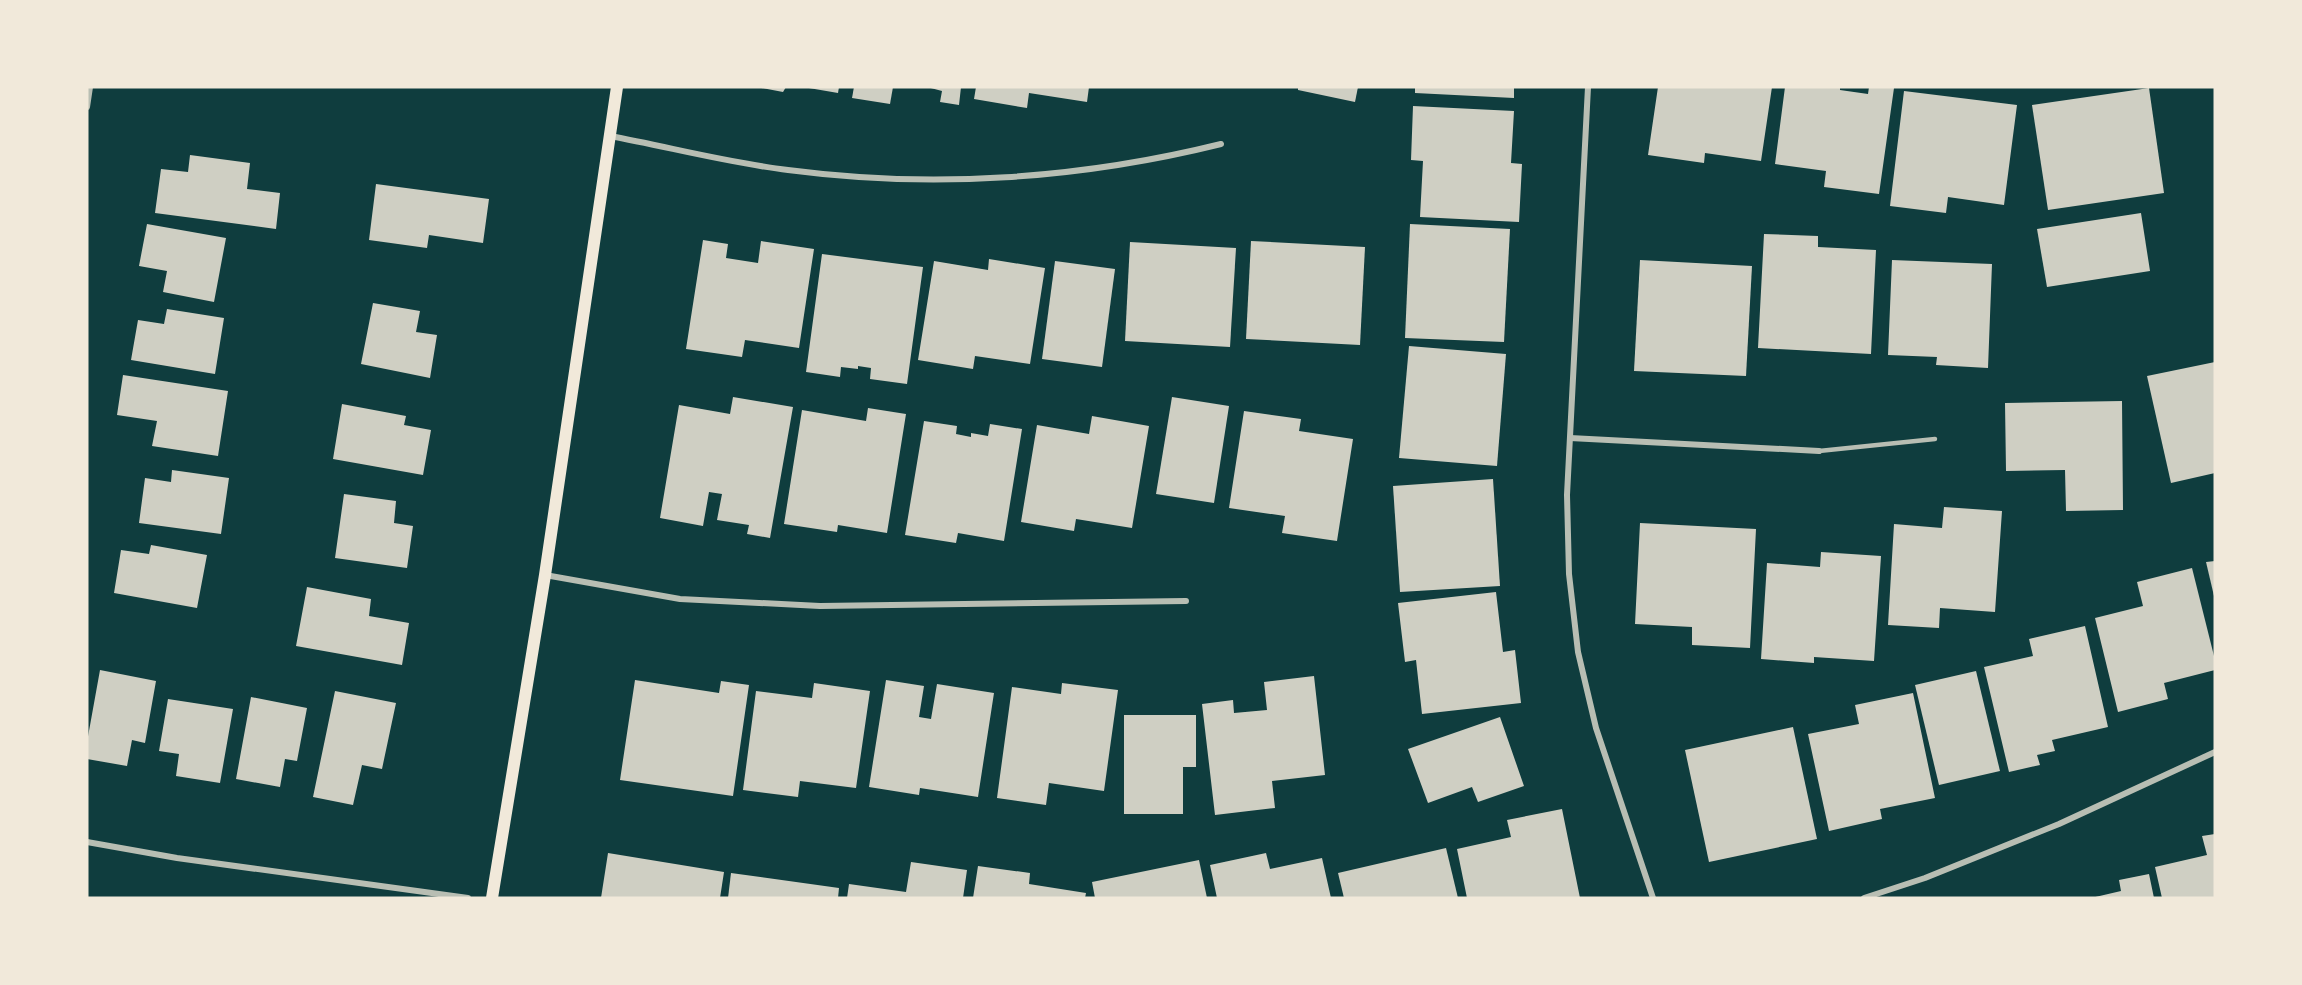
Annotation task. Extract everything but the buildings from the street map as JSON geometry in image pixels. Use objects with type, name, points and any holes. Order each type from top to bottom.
[{"type":"main road","points":[[492,898],[545,575],[617,87]]},
{"type":"street","points":[[87,107],[90,87]]},
{"type":"street","points":[[1588,87],[1567,495],[1569,574],[1578,652],[1596,728],[1653,898]]},
{"type":"street","points":[[610,136],[787,170],[867,178],[948,180],[1068,173],[1187,153],[1221,144]]},
{"type":"street","points":[[1570,438],[1818,451]]},
{"type":"street","points":[[545,575],[680,599],[820,606],[1186,601]]},
{"type":"street","points":[[1864,898],[1925,878],[2060,824],[2215,752]]},
{"type":"street","points":[[87,842],[177,858],[468,898]]},
{"type":"lane","points":[[1818,451],[1935,439]]}]
